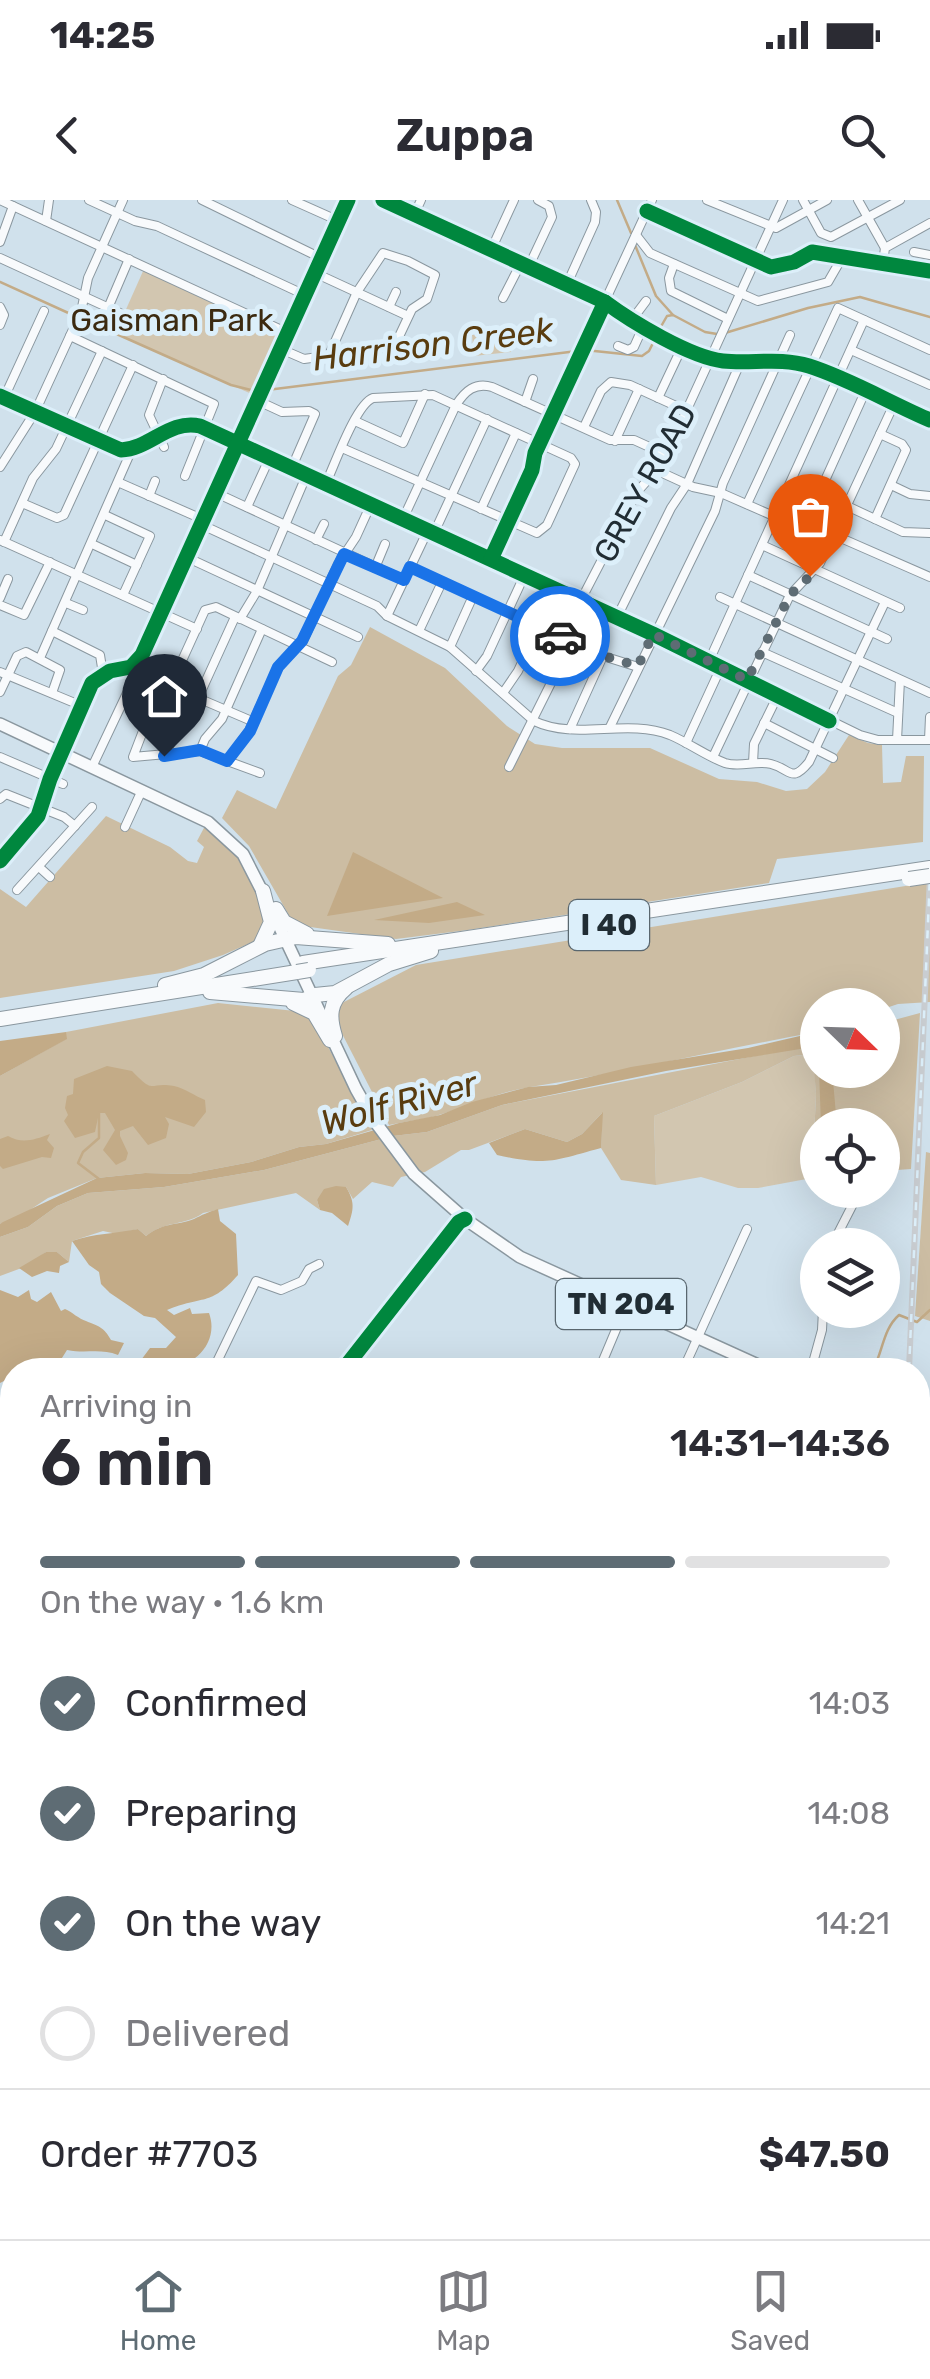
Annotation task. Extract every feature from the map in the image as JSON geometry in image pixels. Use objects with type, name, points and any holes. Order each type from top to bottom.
[{"type":"highway","name":"I 40","points":[[300,968],[432,951],[910,875],[930,868]]},
{"type":"highway","name":"I 40","points":[[0,1019],[459,940],[910,875],[930,876]]},
{"type":"highway","points":[[258,947],[271,922],[262,890]]},
{"type":"highway","points":[[276,909],[291,928],[318,937]]},
{"type":"highway","points":[[160,990],[204,975],[258,947],[296,936],[374,943],[459,940]]},
{"type":"highway","points":[[333,1038],[331,1010],[339,994],[389,964],[432,951]]},
{"type":"highway","points":[[160,990],[298,1002],[347,988]]},
{"type":"highway","name":"I 40","points":[[0,1010],[160,990]]},
{"type":"highway","points":[[283,1000],[314,1013],[333,1038]]},
{"type":"main road","points":[[62,751],[92,683],[103,674],[137,667],[348,200]]},
{"type":"main road","points":[[383,200],[606,302],[637,324],[711,358],[779,360],[810,366],[930,420]]},
{"type":"main road","points":[[0,724],[210,818],[237,840],[254,862],[288,941]]},
{"type":"main road","points":[[143,788],[216,828],[242,854],[288,941]]},
{"type":"main road","name":"TN 204","points":[[288,941],[358,1088],[417,1174],[462,1224],[478,1229],[540,1268],[742,1358]]},
{"type":"main road","points":[[355,1358],[462,1224]]},
{"type":"street","points":[[0,200],[288,332]]},
{"type":"street","points":[[46,221],[50,200]]},
{"type":"street","points":[[88,200],[154,225],[305,295]]},
{"type":"street","points":[[0,468],[35,412],[70,336],[88,278],[123,200]]},
{"type":"street","points":[[202,200],[321,258]]},
{"type":"street","points":[[292,200],[338,221]]},
{"type":"street","points":[[414,214],[421,200]]},
{"type":"street","points":[[491,250],[514,200]]},
{"type":"street","points":[[503,298],[552,217],[549,206],[538,200]]},
{"type":"street","points":[[567,284],[595,222],[591,200]]},
{"type":"street","points":[[491,560],[652,200]]},
{"type":"street","points":[[706,200],[769,228],[776,228],[827,200]]},
{"type":"street","name":"GREY ROAD","points":[[509,767],[565,655],[581,600],[637,492],[658,471],[667,454],[782,200]]},
{"type":"street","points":[[803,200],[821,233],[827,236],[900,200]]},
{"type":"street","points":[[858,200],[885,248],[882,262]]},
{"type":"street","points":[[0,242],[13,206]]},
{"type":"street","points":[[647,211],[771,267],[794,262],[808,252],[930,271]]},
{"type":"street","points":[[885,248],[930,223]]},
{"type":"street","points":[[636,236],[650,253],[766,301],[828,282],[843,256]]},
{"type":"street","points":[[914,252],[930,255]]},
{"type":"street","points":[[280,349],[304,359],[395,345],[408,316],[427,299],[436,276],[383,253],[357,292],[329,355]]},
{"type":"street","points":[[0,258],[122,314]]},
{"type":"street","points":[[25,269],[31,259]]},
{"type":"street","points":[[108,308],[129,259]]},
{"type":"street","points":[[674,264],[669,278],[671,291],[724,328]]},
{"type":"street","points":[[314,273],[408,316]]},
{"type":"street","points":[[389,307],[396,292]]},
{"type":"street","points":[[618,346],[628,350],[634,347],[646,301]]},
{"type":"street","points":[[747,504],[838,308],[930,350]]},
{"type":"street","points":[[0,325],[2,309]]},
{"type":"street","points":[[44,311],[2,397],[121,450],[132,449],[182,424],[206,428],[581,600],[871,739],[930,740],[930,717]]},
{"type":"street","points":[[709,661],[864,320]]},
{"type":"street","points":[[70,336],[214,404],[186,476]]},
{"type":"street","points":[[610,727],[715,511],[790,336]]},
{"type":"street","points":[[658,398],[682,345]]},
{"type":"street","points":[[851,350],[930,386]]},
{"type":"street","points":[[102,351],[67,426],[2,541],[197,629]]},
{"type":"street","points":[[616,617],[687,484],[741,361]]},
{"type":"street","points":[[22,502],[61,518],[133,366]]},
{"type":"street","points":[[163,379],[149,415],[164,448]]},
{"type":"street","points":[[525,402],[533,379]]},
{"type":"street","points":[[584,427],[602,391],[611,382],[686,411]]},
{"type":"street","points":[[404,518],[456,405],[468,390],[477,386],[492,387],[616,441],[634,440],[667,454]]},
{"type":"street","points":[[616,441],[640,390]]},
{"type":"street","points":[[803,528],[865,392]]},
{"type":"street","points":[[355,421],[403,443],[425,394]]},
{"type":"street","points":[[326,483],[342,448],[355,421],[367,399],[425,394],[575,462],[540,532],[508,522],[342,448]]},
{"type":"street","points":[[256,400],[282,412],[315,414],[292,467]]},
{"type":"street","points":[[713,757],[790,595],[816,570],[834,535],[894,404]]},
{"type":"street","points":[[388,616],[486,419]]},
{"type":"street","points":[[480,509],[516,433]]},
{"type":"street","points":[[875,519],[905,448],[880,434]]},
{"type":"street","points":[[40,658],[132,449]]},
{"type":"street","points":[[247,507],[270,457]]},
{"type":"street","points":[[658,471],[803,528],[834,535],[930,577]]},
{"type":"street","points":[[164,756],[199,698],[238,618],[257,591],[308,474]]},
{"type":"street","points":[[149,496],[156,481]]},
{"type":"street","points":[[120,483],[377,606],[388,616],[450,648],[534,720],[554,729],[610,727],[667,734],[731,764],[772,764],[794,774],[806,766],[816,748],[884,602]]},
{"type":"street","points":[[891,486],[910,494],[930,496]]},
{"type":"street","points":[[214,492],[404,580]]},
{"type":"street","points":[[227,761],[254,722],[278,667],[299,647],[371,504]]},
{"type":"street","points":[[847,506],[904,532],[930,533]]},
{"type":"street","points":[[105,515],[150,536],[123,596]]},
{"type":"street","points":[[316,540],[324,524]]},
{"type":"street","points":[[92,544],[138,565]]},
{"type":"street","points":[[375,568],[386,544]]},
{"type":"street","points":[[762,545],[900,608]]},
{"type":"street","points":[[186,557],[358,637]]},
{"type":"street","points":[[0,605],[24,615],[50,562]]},
{"type":"street","points":[[410,567],[603,656],[638,666]]},
{"type":"street","points":[[476,671],[487,656],[525,574]]},
{"type":"street","points":[[748,575],[887,639]]},
{"type":"street","points":[[0,598],[8,579]]},
{"type":"street","points":[[420,632],[442,582]]},
{"type":"street","points":[[450,648],[473,596]]},
{"type":"street","points":[[720,597],[930,693]]},
{"type":"street","points":[[66,602],[83,610]]},
{"type":"street","points":[[260,773],[200,750],[133,757],[148,718],[172,686],[210,606],[332,662]]},
{"type":"street","points":[[503,694],[514,680],[539,626]]},
{"type":"street","points":[[200,750],[226,710],[262,629]]},
{"type":"street","points":[[52,631],[100,654],[103,674]]},
{"type":"street","points":[[762,652],[898,713]]},
{"type":"street","points":[[0,692],[4,674],[22,653],[60,670],[52,693]]},
{"type":"street","points":[[570,728],[603,656]]},
{"type":"street","points":[[93,766],[137,667],[254,722]]},
{"type":"street","points":[[686,743],[721,667]]},
{"type":"street","points":[[4,674],[82,706]]},
{"type":"street","points":[[897,740],[900,680]]},
{"type":"street","points":[[753,763],[752,749],[778,696]]},
{"type":"street","points":[[764,723],[834,758]]},
{"type":"street","points":[[0,862],[41,809],[62,751]]},
{"type":"street","points":[[0,757],[63,784]]},
{"type":"street","points":[[126,826],[143,788]]},
{"type":"street","points":[[2,796],[64,817],[75,826]]},
{"type":"street","points":[[17,890],[92,807]]},
{"type":"street","points":[[0,840],[14,846]]},
{"type":"street","points":[[39,867],[50,877]]},
{"type":"street","points":[[689,1358],[747,1228]]},
{"type":"street","points":[[219,1358],[256,1281],[281,1290],[302,1281],[309,1269],[319,1264]]},
{"type":"street","points":[[604,1358],[620,1320]]},
{"type":"street","points":[[814,1358],[822,1328]]},
{"type":"green space","name":"Gaisman Park","points":[[144,269],[283,333],[254,395],[115,334]]},
{"type":"green space","points":[[509,332],[511,352],[474,356],[472,335]]},
{"type":"green space","points":[[800,1055],[800,1088],[816,1088],[816,1095],[815,1108],[800,1108],[800,1180],[738,1188],[701,1177],[656,1185],[654,1116],[742,1082]]},
{"type":"shaded area","points":[[370,627],[445,668],[507,726],[535,744],[562,748],[650,748],[719,779],[757,782],[786,791],[807,789],[825,772],[849,735],[882,745],[883,783],[901,782],[906,756],[924,756],[923,842],[777,859],[769,883],[468,930],[396,939],[303,926],[290,917],[249,846],[222,818],[237,790],[276,809],[338,676],[351,665]]},
{"type":"shaded area","points":[[106,816],[197,863],[204,847],[197,841],[205,826],[240,858],[257,893],[266,925],[257,940],[174,971],[0,998],[0,889],[26,907]]},
{"type":"shaded area","points":[[353,852],[443,898],[327,916]]},
{"type":"shaded area","points":[[930,882],[930,1002],[900,1004],[900,988],[800,988],[800,1035],[519,1089],[436,1116],[389,1125],[335,1020],[342,1003],[416,965]]},
{"type":"shaded area","points":[[457,902],[485,915],[429,923],[374,920]]},
{"type":"shaded area","points":[[218,1003],[305,1012],[316,1024],[372,1130],[188,1174],[97,1178],[0,1224],[0,1076],[66,1039],[66,1032]]},
{"type":"shaded area","points":[[920,1013],[911,1169],[900,1170],[900,1108],[815,1108],[815,1088],[900,1088],[900,1018]]},
{"type":"shaded area","points":[[66,1032],[67,1039],[0,1076],[0,1041]]},
{"type":"shaded area","points":[[800,1036],[800,1049],[666,1071],[502,1105],[427,1132],[393,1136],[264,1170],[164,1187],[88,1193],[57,1206],[28,1227],[0,1237],[3,1222],[97,1178],[188,1174],[251,1162],[440,1115],[528,1087]]},
{"type":"shaded area","points":[[800,1047],[800,1055],[654,1116],[656,1185],[621,1180],[601,1148],[602,1113],[582,1134],[567,1142],[525,1129],[461,1150],[425,1172],[401,1177],[393,1187],[372,1182],[353,1199],[346,1187],[317,1200],[320,1210],[296,1193],[203,1213],[146,1236],[138,1229],[117,1234],[103,1231],[72,1241],[69,1262],[57,1252],[46,1252],[27,1266],[0,1276],[0,1237],[28,1227],[57,1206],[88,1193],[164,1187],[264,1170],[393,1136],[427,1132],[502,1105]]},
{"type":"shaded area","points":[[107,1066],[132,1071],[149,1085],[186,1090],[205,1100],[206,1112],[194,1127],[165,1117],[169,1124],[166,1138],[148,1145],[133,1126],[120,1131],[128,1153],[126,1160],[116,1165],[103,1150],[115,1130],[105,1113],[99,1113],[95,1132],[75,1138],[64,1121],[74,1079]]},
{"type":"shaded area","points":[[820,1088],[834,1088],[835,1108],[820,1108]]},
{"type":"shaded area","points":[[603,1112],[601,1148],[572,1156],[539,1161],[514,1158],[497,1155],[489,1143],[525,1129],[567,1142],[582,1134]]},
{"type":"shaded area","points":[[50,1134],[47,1140],[54,1148],[51,1158],[3,1169],[0,1166],[0,1139],[8,1136],[28,1140]]},
{"type":"shaded area","points":[[926,1152],[930,1153],[930,1321],[915,1316]]},
{"type":"shaded area","points":[[346,1187],[351,1197],[348,1226],[332,1213],[320,1210],[317,1200],[324,1189]]},
{"type":"shaded area","points":[[218,1209],[220,1221],[236,1234],[238,1275],[213,1296],[167,1310],[174,1315],[190,1308],[192,1314],[209,1313],[209,1340],[195,1358],[142,1358],[150,1348],[166,1348],[176,1337],[155,1318],[144,1316],[110,1293],[101,1284],[99,1272],[72,1241],[138,1229],[146,1236],[158,1228]]},
{"type":"shaded area","points":[[46,1252],[57,1252],[69,1262],[60,1266],[59,1273],[47,1271],[32,1277],[19,1268]]},
{"type":"shaded area","points":[[0,1290],[18,1297],[29,1290],[31,1299],[37,1302],[51,1292],[61,1311],[68,1310],[106,1332],[111,1340],[124,1343],[118,1355],[67,1350],[62,1358],[0,1358]]},
{"type":"waterway","points":[[617,200],[631,233]]},
{"type":"waterway","points":[[635,245],[656,296],[673,315]]},
{"type":"waterway","name":"Harrison Creek","points":[[0,282],[75,316]]},
{"type":"waterway","name":"Harrison Creek","points":[[725,333],[860,297],[930,317]]},
{"type":"waterway","name":"Harrison Creek","points":[[659,330],[667,316],[673,315],[717,334]]},
{"type":"waterway","name":"Harrison Creek","points":[[83,319],[231,385],[255,391]]},
{"type":"waterway","name":"Harrison Creek","points":[[585,350],[642,356],[656,337]]},
{"type":"waterway","name":"Harrison Creek","points":[[267,390],[577,351]]},
{"type":"waterway","points":[[99,1113],[99,1138],[83,1152],[78,1163],[99,1179]]},
{"type":"waterway","points":[[877,1358],[886,1334],[899,1315],[917,1322],[930,1310]]},
{"type":"railway","points":[[910,1358],[930,875]]},
{"type":"cycle path","points":[[0,861],[38,816],[92,683],[110,671],[131,667],[142,655],[348,200]]},
{"type":"cycle path","points":[[383,200],[605,302],[694,353],[723,361],[809,366],[930,420]]},
{"type":"cycle path","points":[[647,211],[771,267],[794,262],[812,252],[930,271]]},
{"type":"cycle path","points":[[491,559],[605,302]]},
{"type":"cycle path","points":[[0,396],[121,450],[141,445],[169,430],[200,426],[653,634],[829,721]]},
{"type":"cycle path","points":[[352,1358],[465,1219]]},
{"type":"way so far","points":[[560,636],[612,660],[638,666],[653,634],[747,680],[790,595],[810,576]]},
{"type":"route","points":[[164,756],[200,750],[227,761],[250,731],[278,667],[299,647],[344,554],[404,580],[410,567],[560,636]]},
{"type":"water label","name":"Wolf River","points":[[399,1103]]}]
